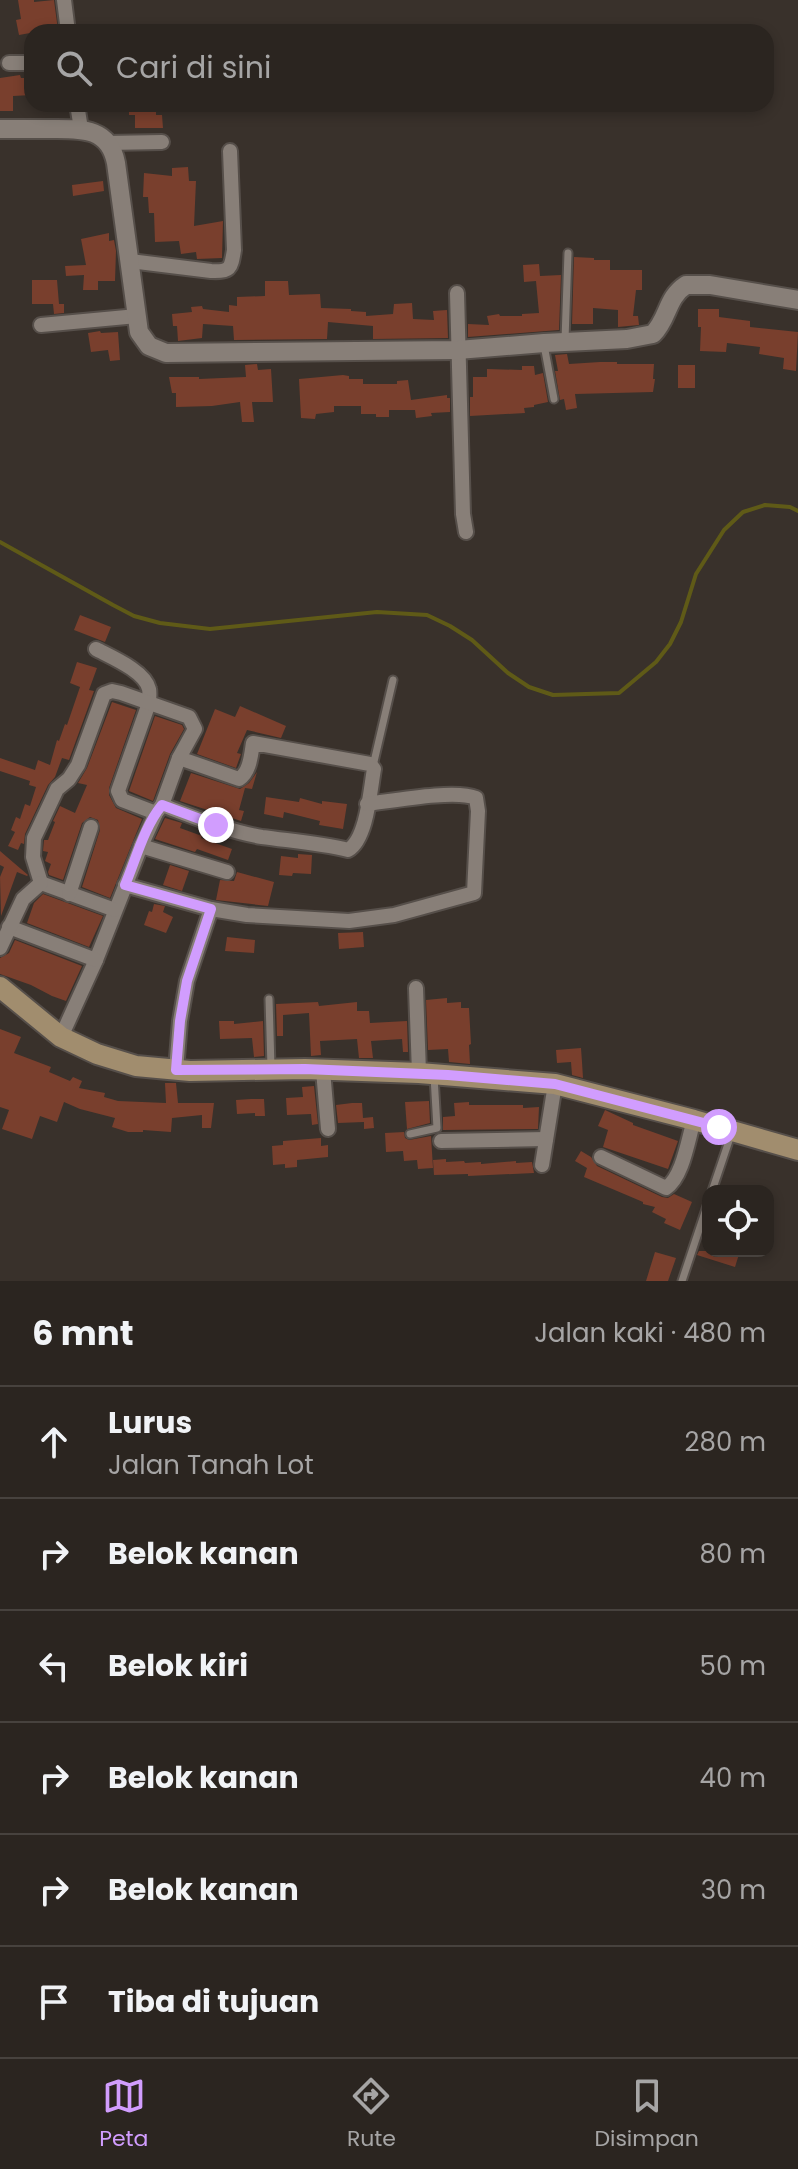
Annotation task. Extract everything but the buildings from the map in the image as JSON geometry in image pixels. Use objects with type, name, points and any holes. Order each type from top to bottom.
[{"type":"main road","points":[[0,987],[61,1037],[97,1054],[136,1066],[176,1070],[271,1069],[426,1074],[555,1084],[798,1150]]},
{"type":"street","points":[[64,0],[67,24]]},
{"type":"street","points":[[9,63],[24,63]]},
{"type":"street","points":[[78,112],[81,129]]},
{"type":"street","points":[[0,129],[81,129],[95,133],[112,149],[139,332],[149,346],[157,350],[177,354],[458,350],[627,339],[653,334],[672,297],[686,285],[710,285],[798,300]]},
{"type":"street","points":[[107,143],[162,142]]},
{"type":"street","points":[[130,261],[211,271],[228,270],[234,250],[230,151]]},
{"type":"street","points":[[457,293],[466,532]]},
{"type":"street","points":[[41,325],[137,316]]},
{"type":"street","points":[[96,649],[134,671],[149,688],[149,703],[118,795],[122,800],[260,837],[320,843],[348,850],[355,845],[364,828],[373,766],[253,743],[244,776],[239,779],[179,758]]},
{"type":"street","points":[[41,883],[33,857],[34,838],[57,789],[69,779],[78,765],[104,694],[112,691],[189,717],[195,729],[179,758],[61,1037]]},
{"type":"street","points":[[125,885],[211,909],[247,915],[349,921],[394,915],[474,893],[478,823],[476,798],[445,796],[367,804]]},
{"type":"street","points":[[69,894],[91,827]]},
{"type":"street","points":[[141,846],[227,872]]},
{"type":"street","points":[[41,883],[115,910]]},
{"type":"street","points":[[0,948],[23,899],[41,883]]},
{"type":"street","points":[[176,1070],[187,981],[211,909]]},
{"type":"street","points":[[9,927],[96,960]]},
{"type":"street","points":[[416,988],[426,1074]]},
{"type":"street","points":[[323,1070],[328,1129]]},
{"type":"street","points":[[542,1165],[555,1084]]},
{"type":"street","points":[[601,1157],[666,1188],[676,1177],[694,1120]]},
{"type":"street","points":[[441,1141],[546,1139]]},
{"type":"lane","points":[[565,342],[568,253]]},
{"type":"lane","points":[[544,343],[554,399]]},
{"type":"lane","points":[[373,766],[393,680]]},
{"type":"lane","points":[[269,999],[271,1069]]},
{"type":"lane","points":[[410,1134],[437,1128],[426,1074]]},
{"type":"lane","points":[[714,1185],[732,1131]]},
{"type":"lane","points":[[685,1279],[702,1223]]},
{"type":"waterway","points":[[0,542],[134,616],[160,623],[210,629],[377,612],[427,615],[472,640],[508,673],[529,687],[553,695],[619,693],[656,662],[670,644],[681,622],[696,574],[724,530],[743,512],[765,505],[790,507],[798,511]]},
{"type":"route","points":[[216,825],[162,805],[125,885],[211,909],[187,981],[176,1070],[305,1069],[448,1075],[555,1084],[719,1127]]}]
